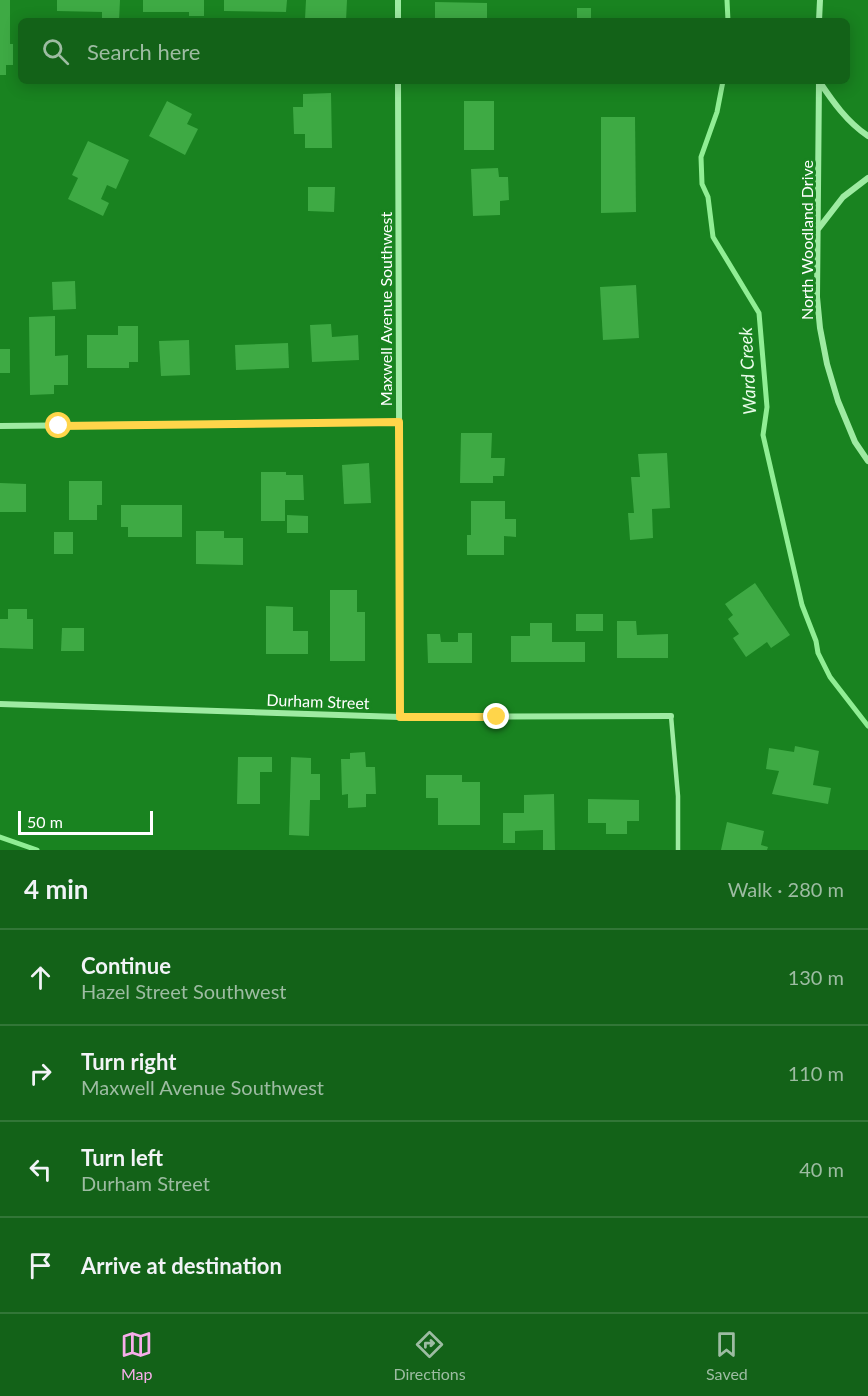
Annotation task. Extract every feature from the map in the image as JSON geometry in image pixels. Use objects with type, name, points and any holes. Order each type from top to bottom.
[{"type":"street","points":[[398,0],[398,18]]},
{"type":"street","points":[[819,0],[819,18]]},
{"type":"street","name":"Maxwell Avenue Southwest","points":[[398,84],[400,717]]},
{"type":"street","name":"North Woodland Drive","points":[[819,84],[817,297],[820,328],[827,364],[838,401],[855,442],[868,461]]},
{"type":"street","points":[[821,84],[848,120],[868,136]]},
{"type":"street","points":[[818,228],[843,197],[868,178]]},
{"type":"street","points":[[0,426],[399,422]]},
{"type":"street","name":"Durham Street","points":[[0,704],[400,717],[671,716]]},
{"type":"lane","points":[[671,716],[678,796],[678,850]]},
{"type":"building","points":[[0,0],[10,0],[10,44],[13,44],[13,65],[6,65],[6,75],[0,75]]},
{"type":"building","points":[[57,0],[120,0],[119,18],[102,18],[102,12],[57,11]]},
{"type":"building","points":[[143,0],[204,0],[204,16],[189,16],[189,12],[143,12]]},
{"type":"building","points":[[224,0],[287,0],[286,12],[224,11]]},
{"type":"building","points":[[306,0],[347,0],[346,18],[305,18]]},
{"type":"building","points":[[435,2],[487,3],[487,18],[435,18]]},
{"type":"building","points":[[577,8],[591,8],[591,18],[577,18]]},
{"type":"building","points":[[331,93],[332,148],[305,148],[305,134],[294,134],[293,107],[303,107],[303,94]]},
{"type":"building","points":[[167,101],[192,114],[187,124],[198,129],[185,155],[149,136]]},
{"type":"building","points":[[464,101],[494,101],[494,150],[464,150]]},
{"type":"building","points":[[601,117],[635,117],[636,212],[601,213]]},
{"type":"building","points":[[88,141],[129,160],[116,189],[107,185],[101,199],[109,203],[103,216],[68,199],[78,178],[72,175]]},
{"type":"building","points":[[498,168],[499,177],[508,177],[509,200],[500,201],[500,215],[473,216],[471,169]]},
{"type":"building","points":[[308,187],[335,187],[334,212],[308,211]]},
{"type":"building","points":[[75,281],[76,309],[53,310],[52,282]]},
{"type":"building","points":[[636,285],[639,338],[603,340],[600,287]]},
{"type":"building","points":[[55,316],[55,356],[68,355],[68,385],[54,385],[54,394],[30,395],[29,317]]},
{"type":"building","points":[[331,324],[332,337],[358,335],[359,360],[312,362],[310,325]]},
{"type":"building","points":[[118,326],[138,326],[138,362],[129,362],[129,368],[87,368],[87,335],[118,335]]},
{"type":"building","points":[[189,340],[190,375],[161,376],[159,341]]},
{"type":"building","points":[[288,343],[289,368],[236,370],[235,345]]},
{"type":"building","points":[[0,349],[10,349],[10,373],[0,373]]},
{"type":"building","points":[[461,433],[492,433],[491,458],[505,458],[504,476],[493,476],[493,483],[460,483]]},
{"type":"building","points":[[667,453],[670,508],[652,509],[653,538],[630,540],[628,513],[634,513],[631,477],[640,477],[638,454]]},
{"type":"building","points":[[369,463],[371,503],[344,504],[342,465]]},
{"type":"building","points":[[261,472],[303,475],[304,500],[285,500],[285,521],[261,521]]},
{"type":"building","points":[[69,481],[102,481],[102,505],[97,505],[97,520],[69,520]]},
{"type":"building","points":[[0,483],[26,484],[26,512],[0,512]]},
{"type":"building","points":[[471,501],[505,501],[505,519],[516,519],[516,537],[504,536],[504,555],[467,555],[467,535],[471,535]]},
{"type":"building","points":[[121,505],[182,505],[182,537],[128,537],[128,527],[121,527]]},
{"type":"building","points":[[287,515],[308,516],[308,533],[287,533]]},
{"type":"building","points":[[196,531],[224,531],[224,538],[243,538],[243,565],[196,564]]},
{"type":"building","points":[[54,532],[73,532],[73,554],[54,554]]},
{"type":"building","points":[[755,583],[790,635],[771,648],[767,642],[746,657],[733,638],[739,634],[728,619],[733,615],[725,604]]},
{"type":"building","points":[[330,590],[357,590],[357,612],[365,612],[365,661],[330,661]]},
{"type":"building","points":[[266,606],[293,607],[293,631],[308,631],[308,654],[266,654]]},
{"type":"building","points":[[8,609],[27,609],[27,619],[33,619],[33,649],[0,648],[0,619],[8,619]]},
{"type":"building","points":[[576,614],[603,614],[603,631],[576,631]]},
{"type":"building","points":[[617,621],[636,621],[637,635],[668,634],[668,658],[617,658]]},
{"type":"building","points":[[530,623],[552,623],[552,642],[585,642],[585,662],[511,662],[511,636],[530,636]]},
{"type":"building","points":[[62,628],[84,628],[84,651],[61,651]]},
{"type":"building","points":[[458,633],[472,633],[472,663],[428,663],[427,634],[440,634],[441,642],[458,642]]},
{"type":"building","points":[[795,746],[819,751],[813,785],[831,788],[828,804],[772,794],[779,771],[766,769],[769,748],[794,752]]},
{"type":"building","points":[[365,752],[366,767],[375,767],[376,794],[366,794],[366,807],[348,808],[348,794],[342,795],[341,759],[350,759],[350,753]]},
{"type":"building","points":[[238,757],[272,757],[272,772],[260,772],[260,804],[237,804]]},
{"type":"building","points":[[291,757],[311,758],[311,774],[320,774],[320,800],[310,800],[309,836],[289,835]]},
{"type":"building","points":[[426,775],[462,775],[462,782],[480,782],[480,825],[438,825],[438,798],[426,798]]},
{"type":"building","points":[[554,794],[555,850],[543,850],[543,830],[515,831],[515,843],[503,843],[503,813],[524,813],[524,795]]},
{"type":"building","points":[[588,799],[639,800],[639,821],[627,821],[627,834],[606,834],[606,823],[588,823]]},
{"type":"building","points":[[727,822],[764,831],[761,845],[768,847],[767,850],[721,850]]},
{"type":"waterway","name":"Ward Creek","points":[[727,0],[728,18]]},
{"type":"waterway","name":"Ward Creek","points":[[722,84],[717,112],[701,157],[702,184],[708,197],[713,237],[759,313],[767,407],[763,435],[802,605],[816,641],[818,653],[830,677],[868,726]]},
{"type":"waterway","points":[[0,837],[37,850]]},
{"type":"route","points":[[59,426],[399,422],[400,717],[497,717]]}]
